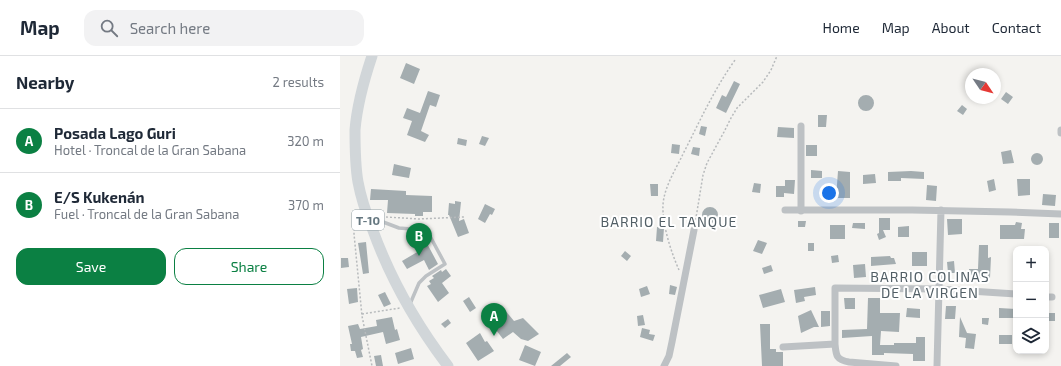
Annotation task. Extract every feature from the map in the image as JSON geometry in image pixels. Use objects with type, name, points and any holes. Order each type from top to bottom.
[{"type":"highway","name":"T-10","points":[[372,56],[360,97],[355,129],[358,181],[366,213],[390,274],[408,308],[448,366]]},
{"type":"street","points":[[801,126],[801,210]]},
{"type":"street","points":[[785,210],[942,210],[1061,214]]},
{"type":"street","points":[[937,366],[942,210]]},
{"type":"street","points":[[664,366],[668,356],[694,230]]},
{"type":"street","points":[[896,366],[842,361],[836,355],[835,288],[939,289],[1013,294]]},
{"type":"street","points":[[783,347],[835,344]]},
{"type":"lane","points":[[366,213],[399,228],[423,230],[431,238],[445,264],[418,283],[408,308]]},
{"type":"path","points":[[694,230],[703,175],[707,163],[737,108],[763,82],[771,70],[777,56]]},
{"type":"path","points":[[684,279],[679,271],[669,245],[663,213],[663,201],[672,177],[705,107],[734,60]]},
{"type":"path","points":[[366,213],[354,227],[354,234],[362,314],[372,366]]},
{"type":"path","points":[[382,217],[418,219],[464,217]]},
{"type":"path","points":[[362,314],[408,308]]},
{"type":"building","points":[[406,63],[420,69],[414,84],[400,78]]},
{"type":"building","points":[[734,81],[740,84],[726,113],[716,108],[722,95],[726,97]]},
{"type":"building","points":[[428,91],[440,95],[436,107],[430,105],[421,131],[429,135],[425,142],[407,135],[412,121],[403,118],[407,108],[420,113]]},
{"type":"building","points":[[1006,92],[1013,97],[1008,104],[1001,99]]},
{"type":"building","points":[[866,95],[872,97],[874,103],[872,109],[866,111],[860,109],[858,103],[860,97]]},
{"type":"building","points":[[962,105],[967,109],[963,115],[957,111]]},
{"type":"building","points":[[818,115],[827,115],[826,127],[818,127]]},
{"type":"building","points":[[701,126],[707,127],[705,136],[699,134]]},
{"type":"building","points":[[778,127],[794,128],[794,138],[777,137]]},
{"type":"building","points":[[482,136],[489,138],[485,146],[479,144]]},
{"type":"building","points":[[458,138],[467,140],[466,146],[457,144]]},
{"type":"building","points":[[672,144],[680,145],[679,154],[671,153]]},
{"type":"building","points":[[806,145],[817,145],[817,156],[806,156]]},
{"type":"building","points":[[693,147],[700,148],[699,156],[691,154]]},
{"type":"building","points":[[1011,150],[1014,163],[1003,164],[1001,152]]},
{"type":"building","points":[[1035,153],[1039,153],[1043,159],[1039,165],[1035,165],[1031,161],[1031,157]]},
{"type":"building","points":[[394,164],[411,168],[409,178],[392,175]]},
{"type":"building","points":[[811,170],[822,171],[822,178],[811,178]]},
{"type":"building","points":[[838,171],[850,172],[850,198],[836,198]]},
{"type":"building","points":[[888,172],[924,172],[924,179],[901,178],[901,181],[888,181]]},
{"type":"building","points":[[875,174],[876,183],[863,184],[863,175]]},
{"type":"building","points":[[994,179],[996,190],[989,192],[987,181]]},
{"type":"building","points":[[1017,179],[1030,179],[1030,195],[1018,196]]},
{"type":"building","points":[[785,180],[795,180],[794,194],[784,193],[784,197],[776,197],[776,186],[785,186]]},
{"type":"building","points":[[754,183],[761,184],[760,193],[752,192]]},
{"type":"building","points":[[650,184],[658,184],[658,196],[651,196]]},
{"type":"building","points":[[927,185],[937,186],[936,201],[926,200]]},
{"type":"building","points":[[371,189],[406,191],[406,195],[432,196],[432,212],[423,212],[423,216],[415,216],[415,214],[387,213],[388,200],[370,200]]},
{"type":"building","points":[[1043,194],[1056,195],[1055,206],[1042,205]]},
{"type":"building","points":[[455,201],[461,202],[459,221],[464,219],[469,233],[458,237],[448,215],[449,203],[455,204]]},
{"type":"building","points":[[485,204],[495,209],[485,223],[478,219]]},
{"type":"building","points":[[710,207],[716,209],[718,215],[716,221],[710,223],[704,221],[702,215],[704,209]]},
{"type":"building","points":[[879,218],[890,218],[890,230],[883,230],[886,237],[879,240],[877,234],[879,233]]},
{"type":"building","points":[[947,219],[962,219],[962,234],[948,235]]},
{"type":"building","points":[[798,221],[806,221],[805,227],[798,227]]},
{"type":"building","points":[[1016,222],[1022,223],[1021,229],[1025,229],[1024,239],[1000,239],[1000,225],[1015,225]]},
{"type":"building","points":[[853,223],[865,223],[865,229],[852,228]]},
{"type":"building","points":[[1049,223],[1059,223],[1059,238],[1049,238]]},
{"type":"building","points":[[830,225],[845,225],[845,239],[830,239]]},
{"type":"building","points":[[909,226],[909,237],[898,237],[898,227]]},
{"type":"building","points":[[657,227],[664,228],[663,242],[656,241]]},
{"type":"building","points":[[422,234],[438,264],[429,270],[424,260],[407,269],[402,261],[419,251],[413,239]]},
{"type":"building","points":[[758,240],[767,243],[762,254],[753,251]]},
{"type":"building","points":[[366,242],[369,273],[363,274],[358,243]]},
{"type":"building","points":[[808,243],[814,243],[814,251],[808,251]]},
{"type":"building","points":[[979,245],[988,245],[988,258],[991,257],[990,278],[976,278],[976,280],[969,280],[969,269],[978,269]]},
{"type":"building","points":[[625,251],[631,256],[627,261],[621,256]]},
{"type":"building","points":[[912,252],[927,252],[927,266],[912,266]]},
{"type":"building","points":[[838,255],[839,262],[832,263],[831,256]]},
{"type":"building","points":[[890,256],[891,258],[894,258],[896,264],[871,266],[871,257]]},
{"type":"building","points":[[341,258],[348,258],[349,267],[341,268]]},
{"type":"building","points":[[954,261],[955,273],[948,273],[947,262]]},
{"type":"building","points":[[865,264],[866,277],[854,278],[853,265]]},
{"type":"building","points":[[771,265],[773,271],[764,274],[762,268]]},
{"type":"building","points":[[446,269],[451,276],[442,283],[449,293],[438,302],[427,286],[431,284],[429,281],[434,278],[432,276],[441,270],[442,272]]},
{"type":"building","points":[[670,285],[677,287],[675,295],[669,294]]},
{"type":"building","points":[[647,286],[650,294],[641,297],[639,289]]},
{"type":"building","points":[[815,287],[816,295],[804,297],[805,301],[796,303],[794,290]]},
{"type":"building","points":[[357,288],[358,302],[349,304],[347,289]]},
{"type":"building","points":[[781,289],[785,302],[763,308],[759,295]]},
{"type":"building","points":[[385,292],[391,304],[384,307],[378,295]]},
{"type":"building","points":[[469,297],[476,308],[470,312],[463,301]]},
{"type":"building","points":[[844,298],[855,298],[855,309],[845,309]]},
{"type":"building","points":[[868,298],[880,298],[880,313],[900,313],[899,332],[881,331],[880,345],[894,345],[894,343],[916,343],[916,337],[925,337],[925,361],[913,361],[913,354],[884,353],[884,355],[872,355],[872,336],[842,338],[842,330],[867,329]]},
{"type":"building","points":[[946,306],[956,306],[955,319],[945,319]]},
{"type":"building","points":[[907,308],[920,309],[920,318],[906,317]]},
{"type":"building","points":[[999,308],[1013,309],[1013,318],[999,318]]},
{"type":"building","points":[[500,309],[504,309],[514,321],[523,318],[539,334],[528,341],[521,339],[513,332],[503,339],[486,317]]},
{"type":"building","points":[[811,310],[819,327],[814,327],[801,333],[798,316]]},
{"type":"building","points":[[821,311],[830,311],[830,326],[821,327]]},
{"type":"building","points":[[1049,313],[1055,313],[1055,321],[1049,321]]},
{"type":"building","points":[[643,315],[645,325],[638,326],[637,316]]},
{"type":"building","points":[[392,317],[395,330],[397,329],[400,340],[386,344],[383,332],[361,337],[363,349],[361,350],[363,357],[357,358],[355,351],[351,351],[350,344],[352,344],[348,326],[358,324],[360,329],[377,326],[376,320]]},
{"type":"building","points":[[960,317],[967,333],[976,334],[974,349],[965,348],[966,338],[959,337]]},
{"type":"building","points":[[982,318],[989,318],[988,325],[982,324]]},
{"type":"building","points":[[448,319],[451,323],[445,328],[441,324]]},
{"type":"building","points":[[760,324],[770,324],[770,349],[776,349],[776,352],[783,352],[783,366],[762,366]]},
{"type":"building","points":[[642,328],[650,330],[649,334],[655,335],[653,341],[640,337]]},
{"type":"building","points":[[480,333],[485,342],[487,341],[494,351],[478,361],[466,343]]},
{"type":"building","points":[[999,335],[1012,335],[1012,344],[999,344]]},
{"type":"building","points":[[525,345],[541,352],[535,366],[519,360]]},
{"type":"building","points":[[411,348],[414,359],[398,364],[395,353]]},
{"type":"building","points":[[567,353],[571,357],[560,366],[551,366]]},
{"type":"building","points":[[381,355],[383,366],[376,366],[374,356]]},
{"type":"place","name":"E/S Kukenán","points":[[419,256]]},
{"type":"place","name":"Posada Lago Guri","points":[[494,336]]},
{"type":"district","name":"BARRIO EL TANQUE","points":[[669,221]]},
{"type":"district","name":"BARRIO COLINAS DE LA VIRGEN","points":[[930,284]]}]
